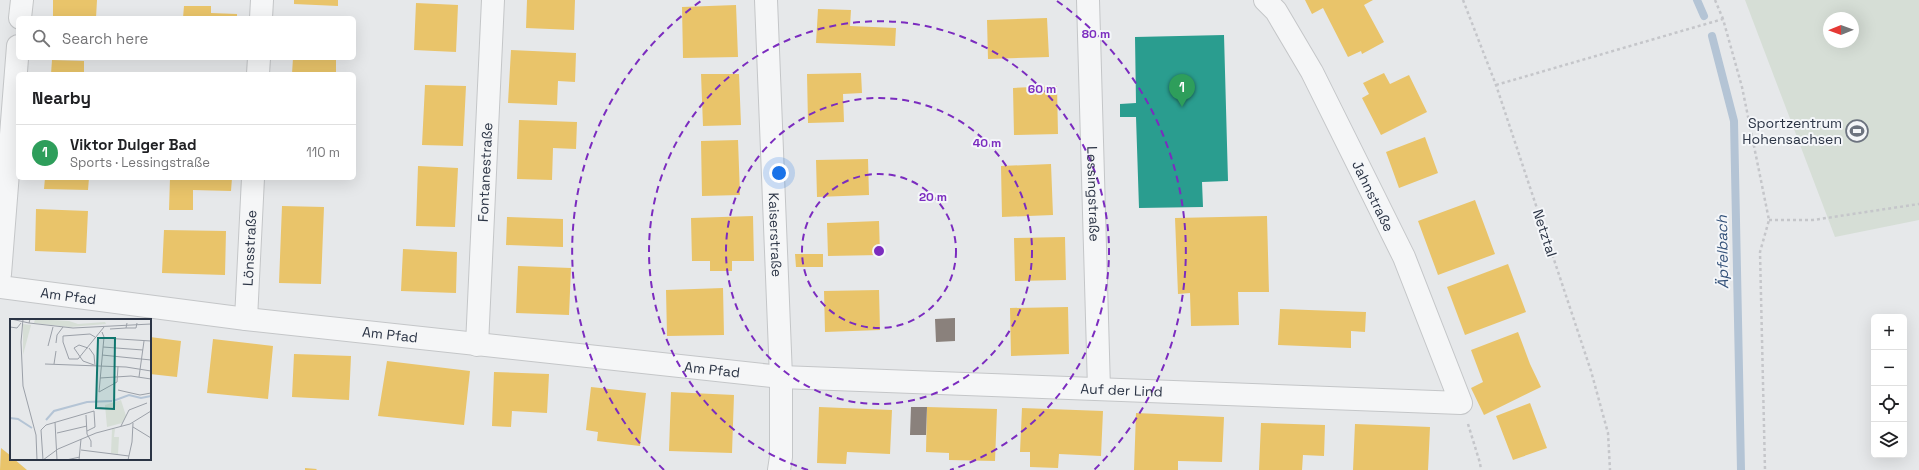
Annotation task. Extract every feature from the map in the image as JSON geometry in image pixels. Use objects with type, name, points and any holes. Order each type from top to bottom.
[{"type":"street","points":[[20,16],[22,0]]},
{"type":"street","points":[[261,16],[262,0]]},
{"type":"street","name":"Fontanestraße","points":[[477,345],[494,0]]},
{"type":"street","name":"Kaiserstraße","points":[[766,0],[781,377],[781,456],[779,470]]},
{"type":"street","name":"Lessingstraße","points":[[1088,0],[1099,388]]},
{"type":"street","name":"Jahnstraße","points":[[1265,0],[1276,11],[1312,72],[1404,257],[1461,403]]},
{"type":"street","points":[[0,274],[17,60]]},
{"type":"street","points":[[258,72],[259,60]]},
{"type":"street","name":"Lönsstraße","points":[[246,319],[253,180]]},
{"type":"street","name":"Am Pfad","points":[[0,287],[246,319],[781,377]]},
{"type":"street","name":"Auf der Lind","points":[[781,377],[1461,403]]},
{"type":"path","name":"Netztal","points":[[1463,0],[1496,85],[1591,371],[1608,433],[1610,470]]},
{"type":"path","points":[[1715,0],[1723,20],[1742,87],[1769,220],[1760,252],[1765,470]]},
{"type":"path","points":[[1496,85],[1723,20]]},
{"type":"path","points":[[1769,220],[1812,220],[1919,204]]},
{"type":"path","points":[[1461,403],[1481,470]]},
{"type":"shaded area","name":"Sportzentrum Hohensachsen","points":[[1745,0],[1919,0],[1919,220],[1835,237]]},
{"type":"building: Homes","points":[[53,0],[97,0],[96,16],[53,16]]},
{"type":"building: Homes","points":[[294,0],[338,0],[338,6],[294,4]]},
{"type":"building: Homes","points":[[527,0],[575,0],[574,30],[526,28]]},
{"type":"building: Homes","points":[[1305,0],[1373,0],[1364,5],[1384,42],[1362,54],[1361,51],[1348,57],[1323,8],[1312,14]]},
{"type":"building: Homes","points":[[416,3],[458,5],[456,52],[414,50]]},
{"type":"building: Homes","points":[[736,5],[738,57],[683,58],[682,7]]},
{"type":"building: Homes","points":[[184,6],[211,6],[211,13],[237,14],[237,16],[183,16]]},
{"type":"building: Homes","points":[[818,9],[851,10],[850,26],[896,28],[895,46],[816,43]]},
{"type":"building: Homes","points":[[1047,18],[1049,57],[988,59],[987,20]]},
{"type":"building: Homes","points":[[511,50],[576,53],[575,82],[558,81],[557,105],[508,103]]},
{"type":"building: Homes","points":[[52,60],[84,61],[84,72],[51,72]]},
{"type":"building: Homes","points":[[293,60],[336,60],[336,72],[292,72]]},
{"type":"building: Homes","points":[[861,73],[862,93],[843,94],[844,122],[808,123],[807,74]]},
{"type":"building: Homes","points":[[1384,73],[1390,84],[1409,75],[1427,112],[1381,135],[1362,98],[1369,94],[1363,83]]},
{"type":"building: Homes","points":[[701,74],[739,74],[741,125],[703,126]]},
{"type":"building: Homes","points":[[425,85],[466,86],[463,146],[422,145]]},
{"type":"building: Homes","points":[[1057,86],[1058,134],[1014,135],[1013,88]]},
{"type":"building: Homes","points":[[519,120],[577,122],[576,149],[553,148],[552,180],[517,179]]},
{"type":"building: Homes","points":[[1425,137],[1438,173],[1399,188],[1386,152]]},
{"type":"building: Homes","points":[[738,140],[740,195],[702,196],[701,141]]},
{"type":"building: Homes","points":[[868,159],[869,195],[817,197],[816,160]]},
{"type":"building: Homes","points":[[1051,164],[1053,215],[1002,217],[1001,166]]},
{"type":"building: Homes","points":[[418,166],[458,168],[455,227],[416,226]]},
{"type":"building: Homes","points":[[45,180],[89,180],[88,190],[44,189]]},
{"type":"building: Homes","points":[[170,180],[232,180],[231,191],[193,190],[193,210],[169,210]]},
{"type":"building: Homes","points":[[1475,200],[1495,254],[1438,275],[1418,221]]},
{"type":"building: Homes","points":[[282,206],[324,207],[321,284],[279,283]]},
{"type":"building: Homes","points":[[36,209],[88,211],[86,253],[35,251]]},
{"type":"building: Homes","points":[[753,216],[754,261],[732,261],[732,271],[710,271],[710,261],[692,261],[691,218]]},
{"type":"building: Homes","points":[[1267,216],[1269,292],[1238,292],[1239,325],[1191,326],[1190,293],[1178,294],[1175,218]]},
{"type":"building: Homes","points":[[507,217],[563,219],[563,247],[506,245]]},
{"type":"building: Homes","points":[[879,221],[880,255],[828,256],[827,223]]},
{"type":"building: Homes","points":[[164,230],[226,231],[225,275],[162,273]]},
{"type":"building: Homes","points":[[1065,237],[1066,280],[1015,281],[1014,238]]},
{"type":"building: Homes","points":[[403,249],[457,252],[456,293],[401,291]]},
{"type":"building: Homes","points":[[795,254],[823,254],[823,267],[796,267]]},
{"type":"building: Homes","points":[[1508,264],[1526,312],[1465,335],[1447,287]]},
{"type":"building: Homes","points":[[518,266],[571,268],[569,315],[516,313]]},
{"type":"building: Homes","points":[[723,288],[724,335],[667,336],[666,290]]},
{"type":"building: Homes","points":[[879,290],[880,330],[825,332],[824,291]]},
{"type":"building: Homes","points":[[1068,307],[1069,354],[1011,356],[1010,308]]},
{"type":"building: Homes","points":[[1280,309],[1366,312],[1365,332],[1351,331],[1351,348],[1278,345]]},
{"type":"building: Homes","points":[[1518,332],[1530,364],[1541,387],[1484,415],[1471,388],[1483,382],[1471,350]]},
{"type":"building: Homes","points":[[151,337],[181,341],[177,377],[151,374]]},
{"type":"building: Homes","points":[[213,339],[273,346],[268,399],[207,393]]},
{"type":"building: Homes","points":[[294,354],[351,356],[349,400],[292,397]]},
{"type":"building: Homes","points":[[387,361],[470,371],[464,425],[378,416]]},
{"type":"building: Homes","points":[[494,372],[549,374],[547,413],[512,411],[511,427],[492,426]]},
{"type":"building: Homes","points":[[591,387],[646,393],[640,446],[597,441],[598,432],[586,430]]},
{"type":"building: Homes","points":[[671,392],[734,395],[732,453],[669,451]]},
{"type":"building: Homes","points":[[1530,403],[1547,448],[1513,460],[1496,416]]},
{"type":"building: Homes","points":[[819,407],[892,410],[890,454],[847,452],[846,464],[817,463]]},
{"type":"building: Homes","points":[[927,407],[997,409],[995,461],[949,460],[949,453],[926,452]]},
{"type":"building: Homes","points":[[1022,408],[1103,411],[1101,456],[1059,454],[1058,468],[1030,467],[1030,452],[1020,452]]},
{"type":"building: Homes","points":[[1136,413],[1224,417],[1222,462],[1178,461],[1178,470],[1134,470]]},
{"type":"building: Homes","points":[[1261,423],[1325,425],[1324,456],[1303,455],[1302,470],[1259,470]]},
{"type":"building: Homes","points":[[1355,424],[1430,427],[1428,470],[1353,470]]},
{"type":"building: Homes","points":[[1,448],[10,455],[10,460],[15,460],[27,470],[0,470]]},
{"type":"building: Homes","points":[[305,468],[317,469],[305,470]]},
{"type":"building: Schools","points":[[1224,35],[1228,181],[1202,182],[1203,207],[1139,208],[1136,117],[1120,117],[1120,104],[1136,103],[1135,37]]},
{"type":"building: Industry","points":[[955,318],[955,341],[936,342],[935,319]]},
{"type":"building: Industry","points":[[911,407],[927,407],[926,435],[910,435]]},
{"type":"waterway","name":"Äpfelbach","points":[[1697,0],[1704,16]]},
{"type":"waterway","name":"Äpfelbach","points":[[1712,36],[1734,121],[1741,470]]},
{"type":"place","name":"Viktor Dulger Bad","points":[[1182,107]]},
{"type":"place","name":"Sportzentrum Hohensachsen","points":[[1857,131]]}]
